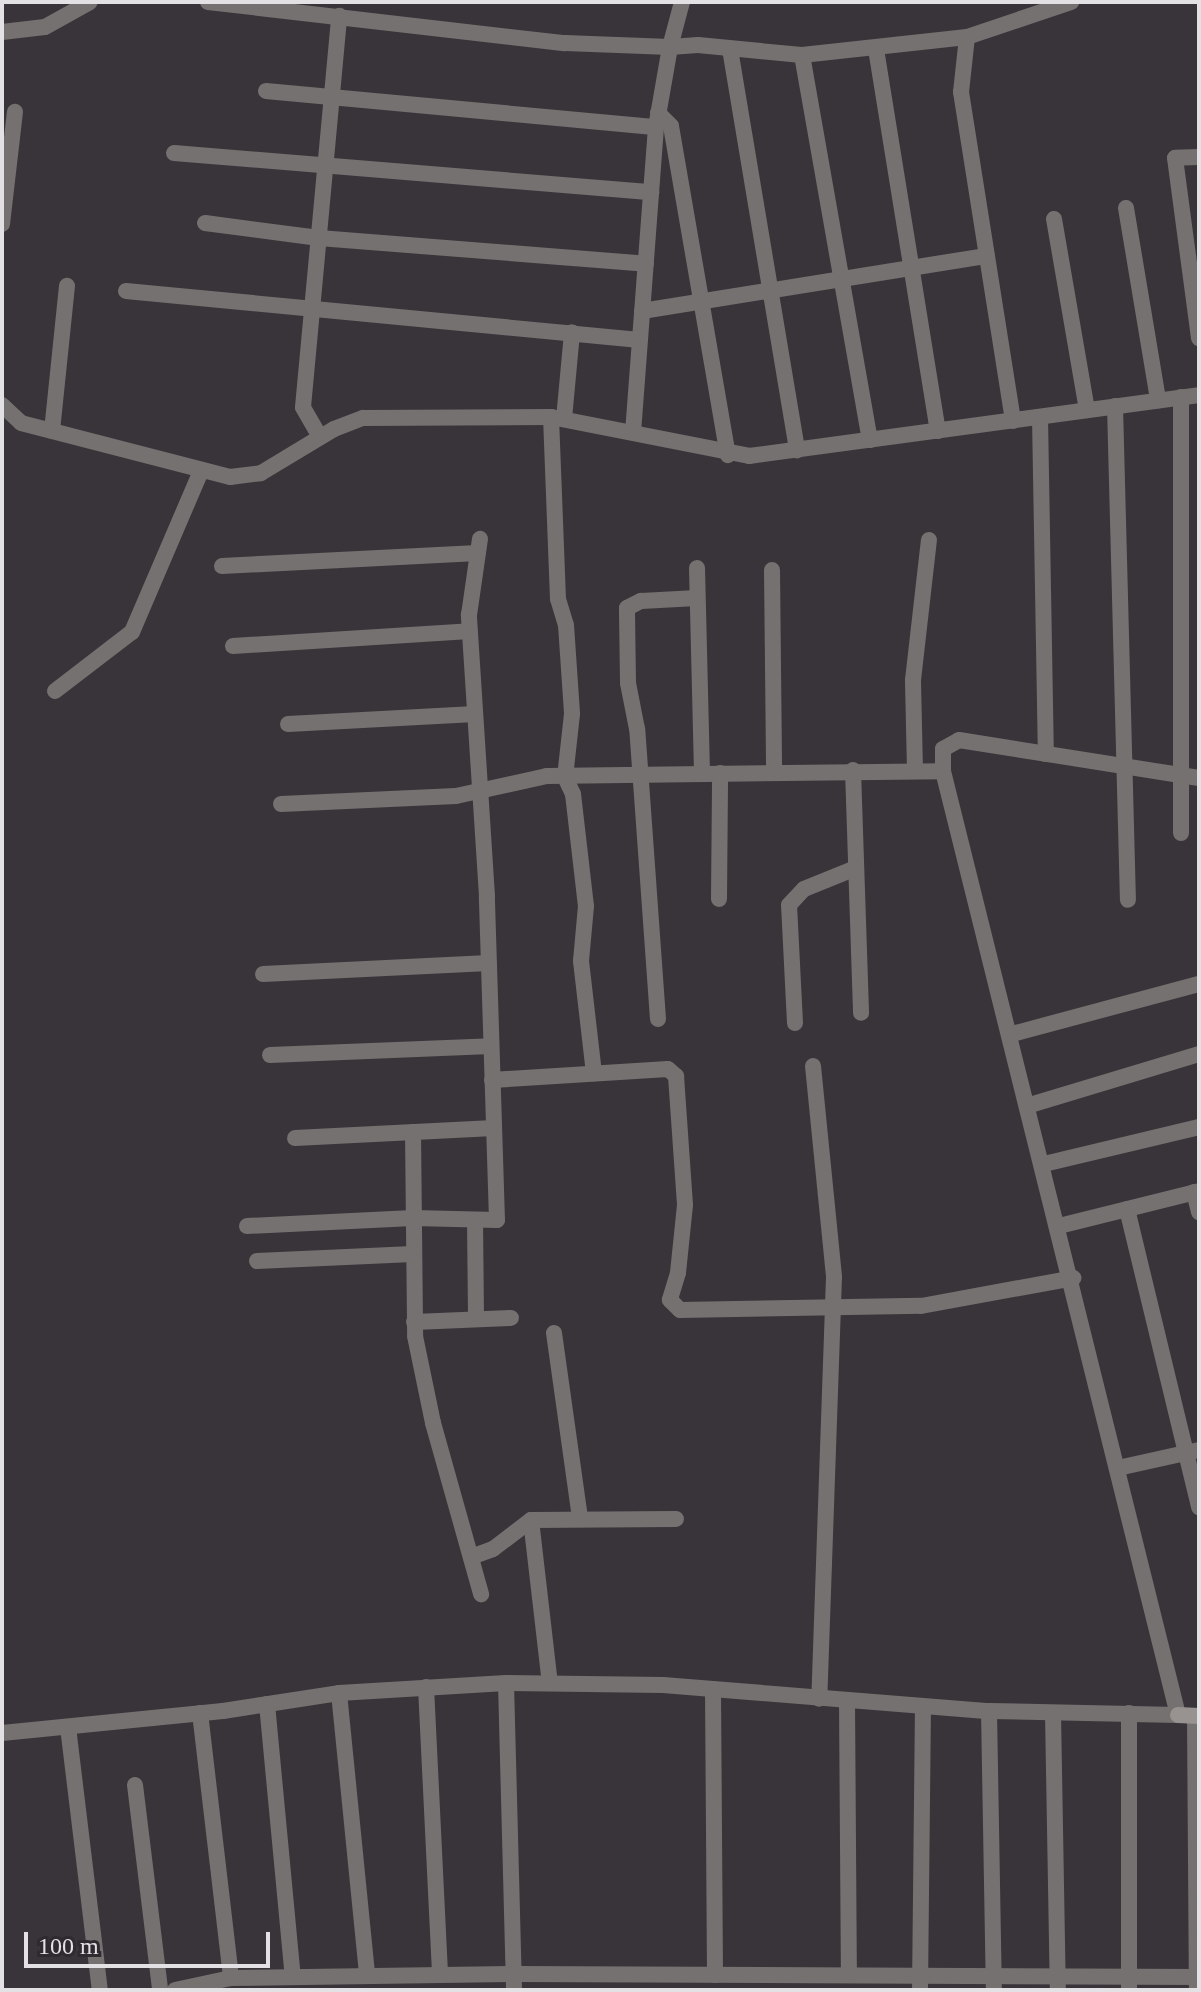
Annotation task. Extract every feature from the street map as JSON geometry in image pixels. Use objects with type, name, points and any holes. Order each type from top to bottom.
[{"type":"street","points":[[2,32],[45,27],[68,9],[90,2]]},
{"type":"street","points":[[208,2],[565,43],[802,55],[967,37],[1071,2]]},
{"type":"street","points":[[633,432],[657,120],[670,47],[682,2]]},
{"type":"street","points":[[320,437],[303,407],[339,16]]},
{"type":"street","points":[[967,37],[960,78],[1013,421]]},
{"type":"street","points":[[730,49],[797,450]]},
{"type":"street","points":[[876,49],[938,431]]},
{"type":"street","points":[[802,55],[870,440]]},
{"type":"street","points":[[266,91],[657,120],[671,126],[728,455]]},
{"type":"street","points":[[2,224],[15,112]]},
{"type":"street","points":[[174,153],[651,192]]},
{"type":"street","points":[[1199,157],[1175,158],[1199,338]]},
{"type":"street","points":[[1126,208],[1158,400]]},
{"type":"street","points":[[1054,219],[1087,410]]},
{"type":"street","points":[[205,223],[319,238],[646,264]]},
{"type":"street","points":[[642,311],[987,256]]},
{"type":"street","points":[[52,431],[67,286]]},
{"type":"street","points":[[126,291],[640,340]]},
{"type":"street","points":[[572,332],[557,418],[558,599],[566,625],[572,714],[565,777],[573,794],[586,906],[581,961],[594,1073]]},
{"type":"street","points":[[2,405],[12,420],[200,473],[230,477],[261,473],[320,437],[363,418],[557,418],[728,455],[797,450],[1199,395]]},
{"type":"street","points":[[1181,397],[1181,833]]},
{"type":"street","points":[[1115,406],[1122,766],[1128,900]]},
{"type":"street","points":[[1040,417],[1046,754]]},
{"type":"street","points":[[55,691],[132,632],[200,473]]},
{"type":"street","points":[[915,770],[913,680],[929,540]]},
{"type":"street","points":[[222,566],[479,546],[470,631],[489,963],[497,1220],[413,1218],[247,1226]]},
{"type":"street","points":[[697,568],[702,774]]},
{"type":"street","points":[[772,570],[774,770]]},
{"type":"street","points":[[658,1019],[640,778],[628,683],[627,608],[641,601],[697,598]]},
{"type":"street","points":[[233,646],[470,631]]},
{"type":"street","points":[[288,724],[475,714]]},
{"type":"street","points":[[175,1990],[231,1978],[440,1975],[514,1982],[715,1975],[849,1975],[920,1983],[1197,1982],[1191,1716],[1118,1468],[1030,1105],[943,771],[943,749],[959,740],[1199,778]]},
{"type":"street","points":[[281,804],[480,792],[532,778],[640,778],[774,770],[943,771]]},
{"type":"street","points":[[853,770],[861,1013]]},
{"type":"street","points":[[719,899],[720,773]]},
{"type":"street","points":[[795,1023],[789,905],[804,889],[856,868]]},
{"type":"street","points":[[263,974],[489,963]]},
{"type":"street","points":[[1012,1034],[1199,984]]},
{"type":"street","points":[[270,1055],[491,1046]]},
{"type":"street","points":[[1030,1105],[1199,1054]]},
{"type":"street","points":[[813,1066],[834,1277],[819,1699]]},
{"type":"street","points":[[492,1080],[668,1069],[676,1076],[685,1205],[678,1273],[670,1300],[674,1307],[832,1307],[956,1302],[1073,1278]]},
{"type":"street","points":[[1044,1164],[1199,1127]]},
{"type":"street","points":[[295,1138],[494,1128]]},
{"type":"street","points":[[413,1132],[414,1322],[433,1423],[481,1594]]},
{"type":"street","points":[[1059,1226],[1197,1192],[1199,1212]]},
{"type":"street","points":[[1127,1209],[1192,1451],[1199,1507]]},
{"type":"street","points":[[475,1220],[476,1319]]},
{"type":"street","points":[[257,1261],[413,1254]]},
{"type":"street","points":[[414,1322],[511,1318]]},
{"type":"street","points":[[554,1333],[580,1519]]},
{"type":"street","points":[[1118,1468],[1192,1451]]},
{"type":"street","points":[[471,1557],[493,1549],[531,1520],[676,1519]]},
{"type":"street","points":[[531,1520],[550,1683]]},
{"type":"street","points":[[2,1733],[200,1713],[339,1693],[506,1683],[713,1689],[989,1711],[1191,1716]]},
{"type":"street","points":[[506,1683],[514,1982]]},
{"type":"street","points":[[426,1687],[440,1975]]},
{"type":"street","points":[[713,1689],[715,1975]]},
{"type":"street","points":[[339,1693],[367,1976]]},
{"type":"street","points":[[847,1702],[849,1975]]},
{"type":"street","points":[[267,1704],[293,1977]]},
{"type":"street","points":[[920,1983],[923,1707]]},
{"type":"street","points":[[989,1711],[994,1983]]},
{"type":"street","points":[[200,1713],[231,1978]]},
{"type":"street","points":[[1053,1713],[1057,1983]]},
{"type":"street","points":[[1128,1984],[1129,1713]]},
{"type":"street","points":[[68,1727],[100,1990]]},
{"type":"street","points":[[135,1785],[160,1990]]}]
